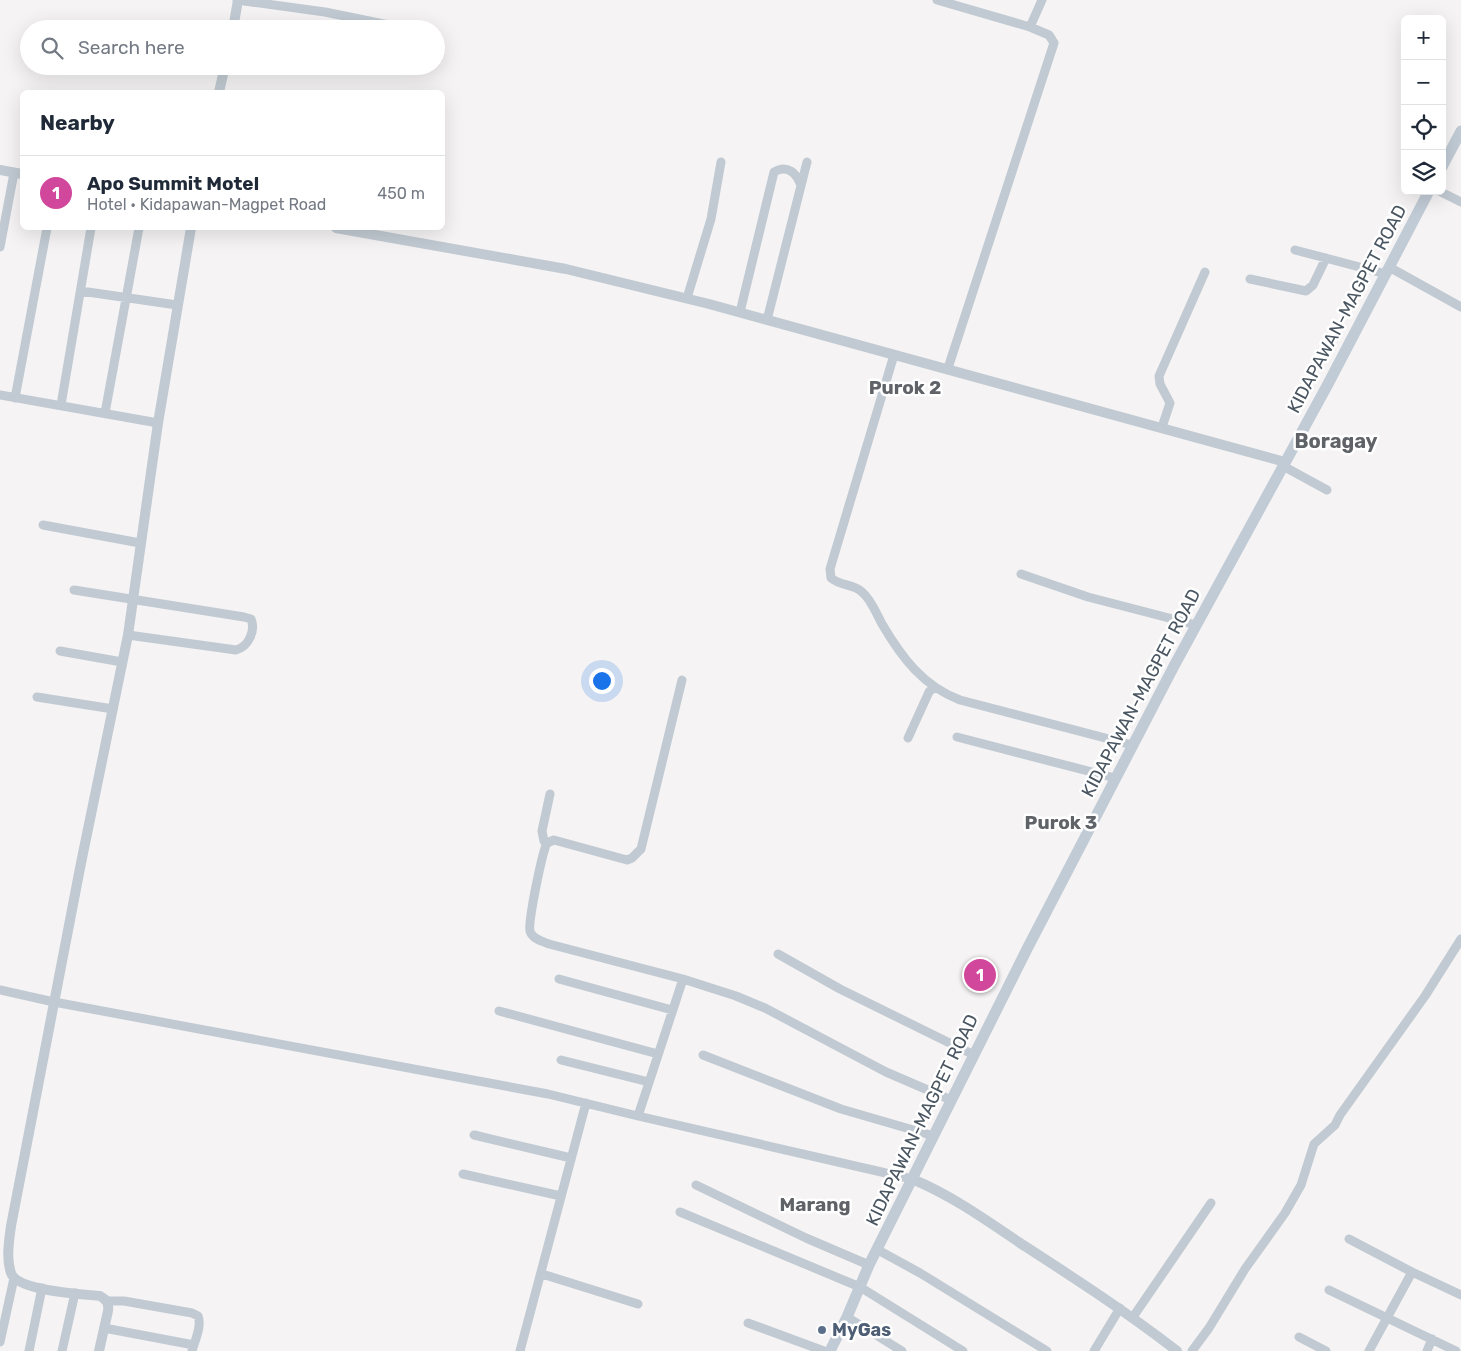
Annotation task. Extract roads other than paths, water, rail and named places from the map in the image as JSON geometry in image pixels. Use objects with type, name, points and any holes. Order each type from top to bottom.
[{"type":"main road","points":[[1446,159],[1461,131]]},
{"type":"main road","name":"KIDAPAWAN-MAGPET ROAD","points":[[830,1351],[869,1265],[951,1100],[1132,745],[1388,271],[1427,195]]},
{"type":"street","points":[[235,20],[238,0],[325,12],[364,20]]},
{"type":"street","points":[[937,0],[1030,27],[1049,35],[1054,40],[1054,46],[948,368]]},
{"type":"street","points":[[1030,27],[1042,0]]},
{"type":"street","points":[[219,90],[223,75]]},
{"type":"street","points":[[687,298],[713,214],[721,162]]},
{"type":"street","points":[[767,320],[807,162]]},
{"type":"street","points":[[740,312],[774,172],[783,169],[790,170],[798,177],[801,186]]},
{"type":"street","points":[[0,170],[18,173],[0,247]]},
{"type":"street","points":[[1446,194],[1461,202]]},
{"type":"street","points":[[15,398],[47,230]]},
{"type":"street","points":[[61,406],[91,230]]},
{"type":"street","points":[[105,413],[139,230]]},
{"type":"street","points":[[99,1351],[108,1304],[106,1301],[100,1296],[30,1286],[14,1278],[9,1261],[9,1246],[11,1226],[54,1002],[128,635],[158,423],[191,230]]},
{"type":"street","points":[[347,230],[566,269],[740,312],[1162,427],[1284,464],[1327,490]]},
{"type":"street","points":[[1295,250],[1388,271],[1461,307]]},
{"type":"street","points":[[1250,279],[1306,291],[1313,285],[1326,258]]},
{"type":"street","points":[[1162,427],[1170,403],[1160,384],[1159,376],[1205,272]]},
{"type":"street","points":[[81,291],[177,305]]},
{"type":"street","points":[[894,355],[830,574],[831,578],[862,592],[902,655],[926,682],[934,687],[960,700],[1132,745]]},
{"type":"street","points":[[0,395],[158,423]]},
{"type":"street","points":[[43,525],[140,543]]},
{"type":"street","points":[[1021,574],[1088,597],[1196,626]]},
{"type":"street","points":[[74,590],[244,617],[251,619],[253,628],[244,646],[236,650],[128,635]]},
{"type":"street","points":[[60,651],[122,662]]},
{"type":"street","points":[[548,843],[554,840],[622,860],[637,855],[641,849],[682,680]]},
{"type":"street","points":[[908,738],[929,692],[934,687]]},
{"type":"street","points":[[37,697],[114,709]]},
{"type":"street","points":[[956,737],[1116,778]]},
{"type":"street","points":[[548,843],[544,841],[542,831],[550,794]]},
{"type":"street","points":[[548,843],[530,925],[530,932],[534,937],[549,944],[683,979],[736,996],[765,1008],[886,1072],[951,1100]]},
{"type":"street","points":[[1192,1351],[1302,1185],[1314,1144],[1335,1124],[1376,1062],[1425,996],[1461,939]]},
{"type":"street","points":[[778,954],[840,989],[974,1055]]},
{"type":"street","points":[[559,978],[672,1010]]},
{"type":"street","points":[[638,1116],[683,979]]},
{"type":"street","points":[[0,990],[54,1002],[548,1094],[912,1179],[956,1201],[1120,1308],[1177,1351]]},
{"type":"street","points":[[499,1011],[658,1054]]},
{"type":"street","points":[[703,1055],[841,1109],[934,1136]]},
{"type":"street","points":[[561,1060],[649,1082]]},
{"type":"street","points":[[520,1351],[586,1103]]},
{"type":"street","points":[[474,1135],[571,1158]]},
{"type":"street","points":[[462,1174],[561,1196]]},
{"type":"street","points":[[696,1185],[806,1238],[869,1265]]},
{"type":"street","points":[[1132,1317],[1210,1203]]},
{"type":"street","points":[[680,1212],[860,1287],[962,1351]]},
{"type":"street","points":[[1349,1239],[1461,1295]]},
{"type":"street","points":[[878,1250],[920,1273],[1047,1351]]},
{"type":"street","points":[[1369,1351],[1412,1272]]},
{"type":"street","points":[[542,1274],[638,1304]]},
{"type":"street","points":[[0,1342],[14,1278]]},
{"type":"street","points":[[29,1351],[42,1288]]},
{"type":"street","points":[[1329,1290],[1456,1351]]},
{"type":"street","points":[[62,1351],[75,1293]]},
{"type":"street","points":[[104,1328],[193,1348],[199,1320],[198,1316],[192,1313],[124,1301],[106,1301]]},
{"type":"street","points":[[1094,1351],[1120,1308]]},
{"type":"street","points":[[847,1317],[902,1351]]},
{"type":"street","points":[[748,1323],[824,1351]]},
{"type":"street","points":[[1300,1337],[1326,1351]]},
{"type":"street","points":[[1427,1351],[1432,1339]]},
{"type":"place","name":"Apo Summit Motel","points":[[980,975]]},
{"type":"place","name":"MyGas","points":[[822,1330]]},
{"type":"district","name":"Purok 2","points":[[905,387]]},
{"type":"district","name":"Boragay","points":[[1336,441]]},
{"type":"district","name":"Purok 3","points":[[1061,822]]},
{"type":"district","name":"Marang","points":[[815,1204]]}]
